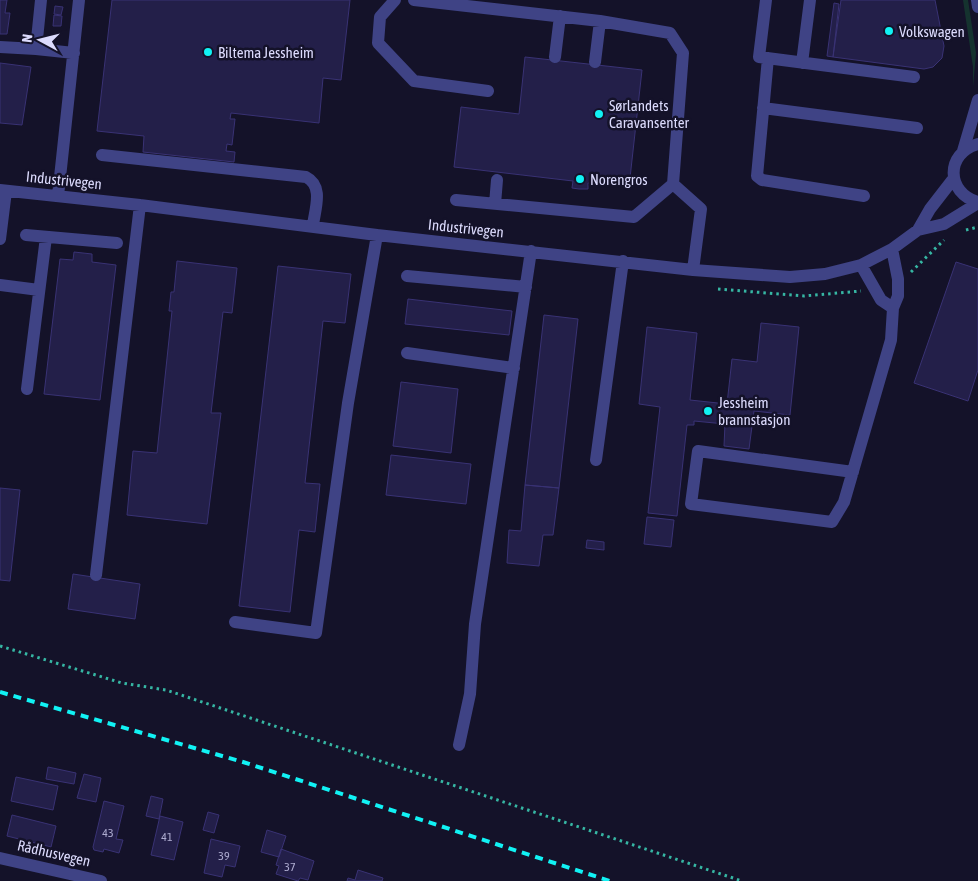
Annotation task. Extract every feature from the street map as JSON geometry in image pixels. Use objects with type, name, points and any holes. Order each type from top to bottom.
[{"type":"street","points":[[36,49],[40,0]]},
{"type":"street","points":[[58,196],[79,0]]},
{"type":"street","points":[[395,0],[380,17],[378,43],[414,81],[488,91]]},
{"type":"street","points":[[414,0],[600,21],[670,33],[683,53],[673,184],[634,217],[456,200]]},
{"type":"street","points":[[766,0],[759,57],[914,77]]},
{"type":"street","points":[[802,63],[810,0]]},
{"type":"street","points":[[977,0],[978,7]]},
{"type":"street","points":[[556,57],[560,16]]},
{"type":"street","points":[[595,62],[600,21]]},
{"type":"street","points":[[0,46],[74,53]]},
{"type":"street","points":[[768,58],[758,176],[762,180],[864,196]]},
{"type":"street","points":[[978,100],[964,151],[955,163],[954,178],[964,196],[978,203]]},
{"type":"street","points":[[763,108],[917,128]]},
{"type":"street","points":[[964,151],[978,144]]},
{"type":"street","points":[[102,156],[306,177],[313,180],[317,188],[313,225]]},
{"type":"street","name":"Industrivegen","points":[[918,230],[930,208],[954,178]]},
{"type":"street","points":[[495,204],[497,180]]},
{"type":"street","points":[[673,184],[701,209],[693,270]]},
{"type":"street","points":[[0,239],[3,190]]},
{"type":"street","name":"Industrivegen","points":[[3,190],[140,204],[313,225],[377,235],[693,270],[790,276],[825,274],[861,265],[892,249],[918,230],[944,224],[978,203]]},
{"type":"street","points":[[96,575],[140,204]]},
{"type":"street","points":[[26,235],[118,243]]},
{"type":"street","points":[[235,622],[316,633],[348,403],[377,235]]},
{"type":"street","points":[[28,389],[46,237]]},
{"type":"street","points":[[853,472],[698,451],[691,504],[832,522],[844,502],[884,367],[890,340],[893,308],[898,296],[898,279],[892,249]]},
{"type":"street","points":[[459,745],[470,694],[475,624],[531,251]]},
{"type":"street","points":[[596,460],[623,261]]},
{"type":"street","points":[[861,265],[881,300],[893,308]]},
{"type":"street","points":[[406,276],[526,286]]},
{"type":"street","points":[[0,285],[39,290]]},
{"type":"street","points":[[407,353],[514,368]]},
{"type":"street","name":"Rådhusvegen","points":[[0,858],[101,881]]},
{"type":"path","points":[[0,646],[122,682],[166,690],[742,881]]},
{"type":"green space","points":[[963,0],[968,0],[976,53],[973,87],[973,67]]},
{"type":"building","points":[[0,0],[7,0],[5,13],[10,13],[7,34],[0,34]]},
{"type":"building","points":[[112,0],[350,0],[341,80],[323,78],[319,123],[231,113],[230,119],[235,119],[232,145],[227,144],[226,151],[235,152],[234,162],[143,152],[144,136],[97,131]]},
{"type":"building","name":"Volkswagen","points":[[841,0],[935,0],[944,46],[942,58],[933,67],[924,69],[833,57]]},
{"type":"building","points":[[834,3],[839,4],[833,57],[827,56]]},
{"type":"building","points":[[55,6],[63,7],[61,15],[54,14]]},
{"type":"building","points":[[54,15],[62,16],[61,26],[53,26]]},
{"type":"building","points":[[525,57],[642,70],[629,187],[588,183],[588,189],[579,189],[572,188],[573,181],[454,167],[461,107],[519,114]]},
{"type":"building","points":[[0,63],[31,67],[22,125],[0,123]]},
{"type":"building","points":[[74,252],[92,254],[92,262],[116,265],[100,400],[44,394],[60,259],[73,260]]},
{"type":"building","points":[[177,261],[237,268],[232,313],[223,312],[211,413],[221,413],[207,524],[127,515],[133,451],[157,453],[172,311],[169,311],[171,292],[174,292]]},
{"type":"building","points":[[956,262],[978,269],[978,370],[968,401],[914,383]]},
{"type":"building","points":[[278,266],[351,274],[345,323],[323,321],[305,483],[320,484],[315,532],[299,530],[290,612],[239,606]]},
{"type":"building","points":[[408,299],[512,311],[509,335],[405,324]]},
{"type":"building","points":[[544,315],[578,319],[559,488],[525,485]]},
{"type":"building","points":[[761,323],[799,327],[790,415],[754,411],[749,449],[724,446],[725,424],[694,421],[694,425],[687,425],[677,516],[648,513],[660,407],[639,404],[647,327],[697,333],[690,400],[727,404],[732,359],[757,362]]},
{"type":"building","points":[[401,382],[458,389],[451,453],[393,446]]},
{"type":"building","points":[[391,455],[471,464],[466,504],[386,495]]},
{"type":"building","points":[[525,485],[559,488],[553,535],[543,535],[539,566],[507,563],[509,530],[521,531]]},
{"type":"building","points":[[0,488],[20,490],[10,581],[0,580]]},
{"type":"building","points":[[647,517],[674,520],[671,547],[644,544]]},
{"type":"building","points":[[587,540],[604,542],[604,550],[586,548]]},
{"type":"building","points":[[73,574],[140,584],[135,619],[68,609]]},
{"type":"building","points":[[48,767],[76,773],[74,784],[46,779]]},
{"type":"building","points":[[84,774],[101,778],[96,802],[77,798]]},
{"type":"building","points":[[16,777],[58,786],[53,810],[11,801]]},
{"type":"building","points":[[151,796],[163,799],[159,819],[146,816]]},
{"type":"building","points":[[104,801],[124,806],[116,839],[123,840],[119,853],[104,849],[103,852],[94,850],[93,847]]},
{"type":"building","points":[[208,812],[219,815],[214,833],[203,830]]},
{"type":"building","points":[[12,815],[56,826],[51,847],[7,836]]},
{"type":"building","points":[[160,816],[183,822],[174,860],[151,855]]},
{"type":"building","points":[[267,830],[286,836],[279,857],[261,852]]},
{"type":"building","points":[[211,839],[240,846],[235,867],[225,865],[222,877],[204,873]]},
{"type":"building","points":[[281,849],[314,861],[308,880],[300,878],[298,881],[276,874],[279,866],[276,865]]},
{"type":"building","points":[[358,870],[383,878],[382,881],[347,881],[348,878],[355,880]]},
{"type":"railway","points":[[0,692],[243,762],[610,881]]},
{"type":"place","name":"Volkswagen","points":[[889,31]]},
{"type":"place","name":"Biltema Jessheim","points":[[208,52]]},
{"type":"place","name":"Sørlandets Caravansenter","points":[[599,114]]},
{"type":"place","name":"Norengros","points":[[580,179]]},
{"type":"place","name":"Jessheim brannstasjon","points":[[708,411]]}]
